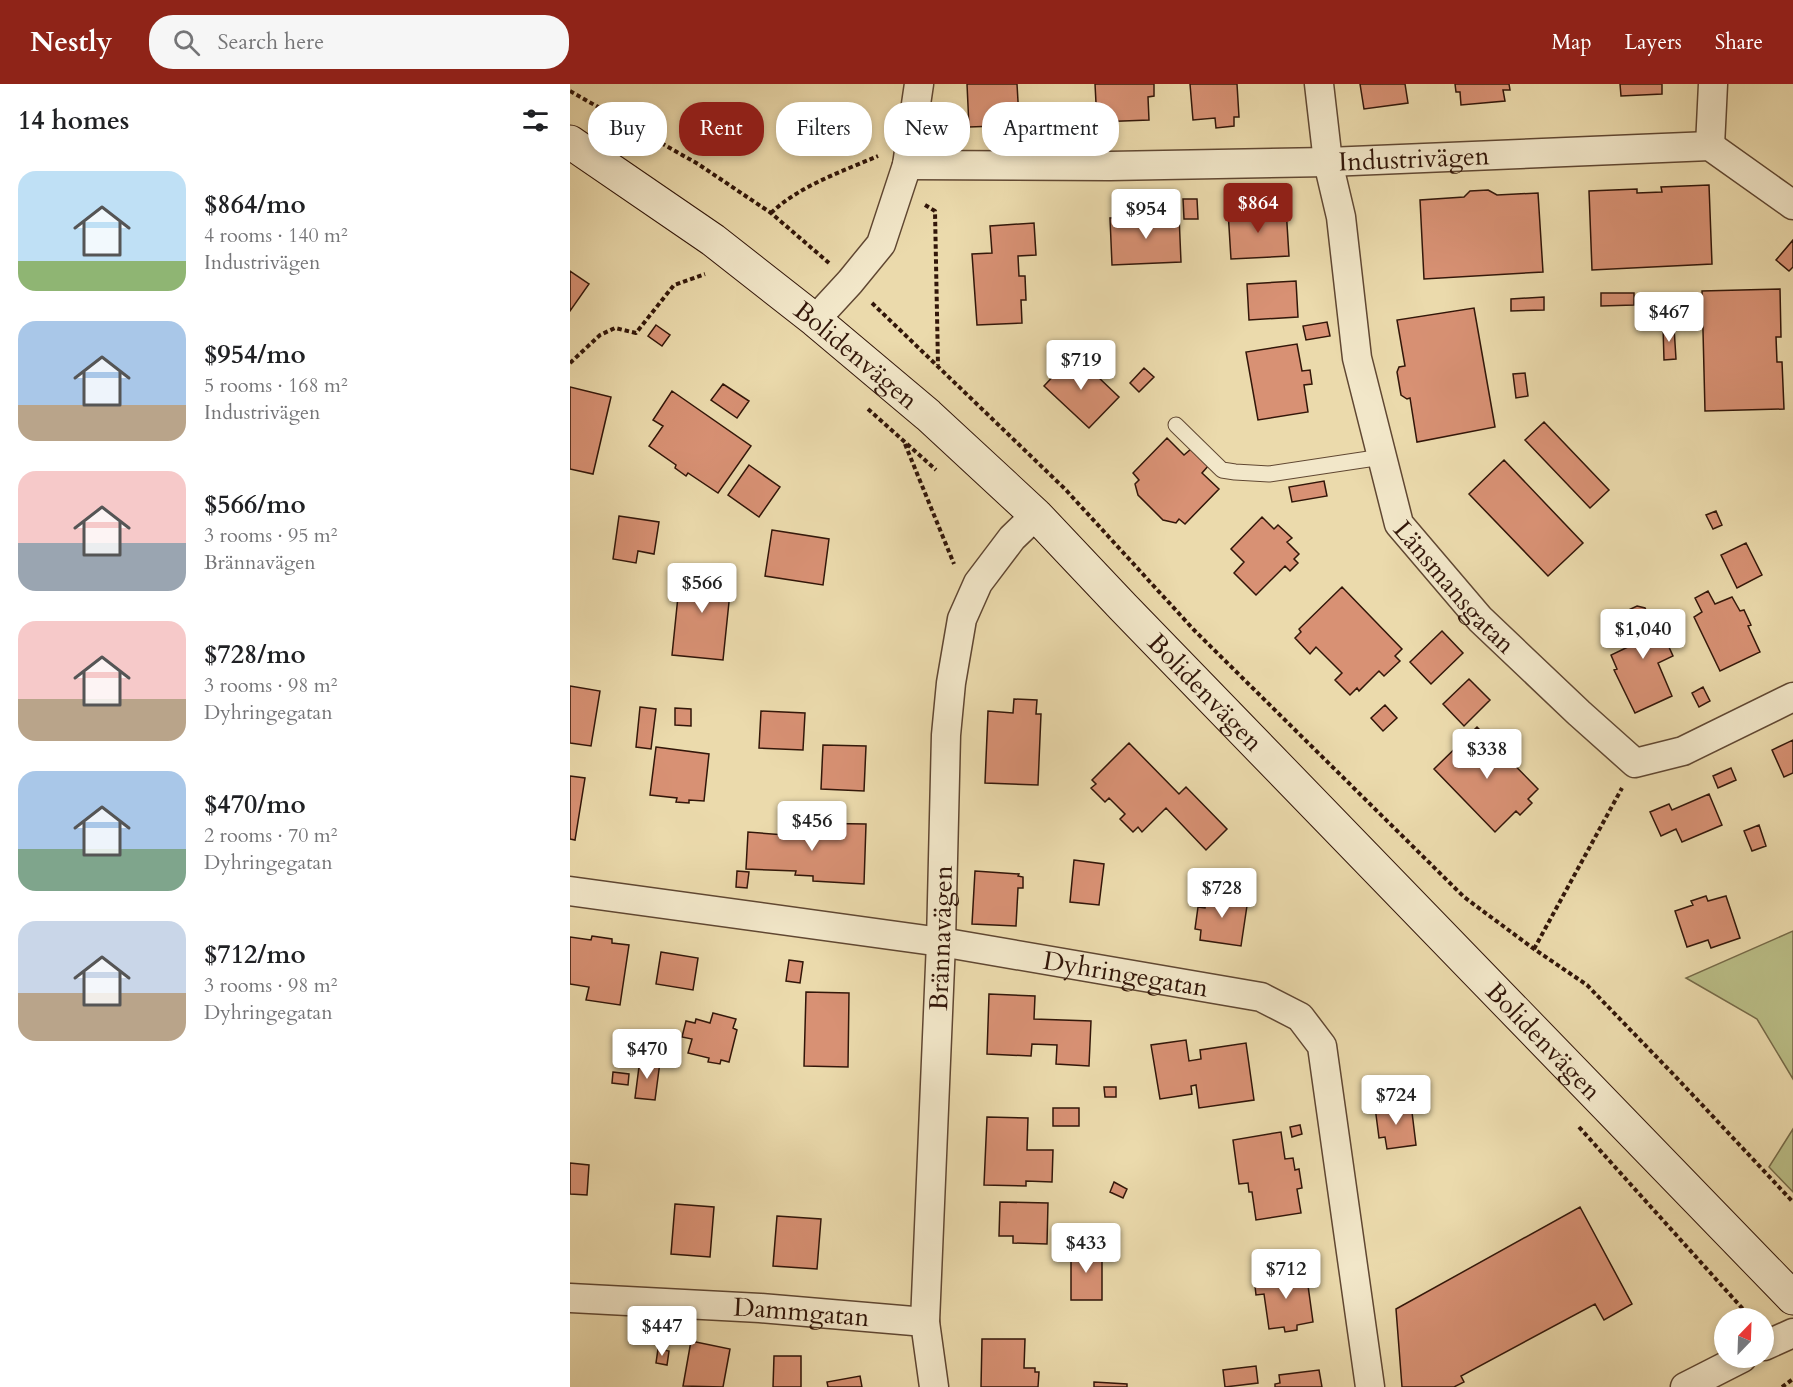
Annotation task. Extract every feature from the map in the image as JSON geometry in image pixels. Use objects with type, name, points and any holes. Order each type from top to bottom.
[{"type":"main road","name":"Bolidenvägen","points":[[570,142],[713,240],[815,321],[928,415],[1036,515],[1793,1298]]},
{"type":"street","points":[[815,321],[881,243],[897,159],[919,84]]},
{"type":"street","name":"Länsmansgatan","points":[[1318,84],[1328,162],[1341,217],[1357,358],[1399,524],[1480,619],[1635,764]]},
{"type":"street","points":[[1713,84],[1710,147],[1793,205]]},
{"type":"street","name":"Industrivägen","points":[[897,159],[1110,166],[1328,162],[1710,147]]},
{"type":"street","name":"Brännavägen","points":[[934,1387],[925,1322],[941,942],[946,735],[951,683],[962,619],[978,583],[1012,538],[1036,515]]},
{"type":"street","points":[[1635,764],[1683,751],[1793,697]]},
{"type":"street","name":"Dyhringegatan","points":[[570,891],[941,942],[1262,996],[1300,1017],[1322,1046],[1370,1387]]},
{"type":"street","name":"Dammgatan","points":[[570,1298],[760,1308],[925,1322]]},
{"type":"street","points":[[1774,1342],[1793,1333]]},
{"type":"street","points":[[1685,1387],[1722,1368]]},
{"type":"lane","points":[[1176,425],[1222,470],[1269,474],[1382,457]]},
{"type":"path","points":[[570,92],[698,164],[771,213],[830,263]]},
{"type":"path","points":[[771,213],[779,205],[830,176],[897,159]]},
{"type":"path","points":[[935,211],[938,366]]},
{"type":"path","points":[[570,363],[600,335],[615,328],[636,333],[674,285],[711,272]]},
{"type":"path","points":[[885,315],[1065,489],[1194,630],[1464,897],[1534,950],[1587,985],[1793,1202]]},
{"type":"path","points":[[1534,950],[1635,764]]},
{"type":"path","points":[[1782,1387],[1793,1379]]},
{"type":"green space","points":[[1793,931],[1793,1079],[1757,1019],[1686,978]]},
{"type":"green space","points":[[1793,1129],[1793,1192],[1769,1167]]},
{"type":"building","points":[[967,84],[1017,84],[1018,102],[982,102],[982,127],[970,127],[970,102],[968,102]]},
{"type":"building","points":[[1095,84],[1154,84],[1154,96],[1148,97],[1149,120],[1119,121],[1119,102],[1096,102]]},
{"type":"building","points":[[1190,84],[1237,84],[1239,117],[1234,117],[1234,126],[1216,128],[1215,118],[1193,120]]},
{"type":"building","points":[[1360,84],[1405,84],[1408,103],[1364,109]]},
{"type":"building","points":[[1455,84],[1509,84],[1510,90],[1503,90],[1505,101],[1461,105],[1460,92],[1456,92]]},
{"type":"building","points":[[1620,84],[1662,84],[1662,94],[1621,96]]},
{"type":"building","points":[[1709,185],[1712,264],[1592,270],[1589,191],[1637,189],[1637,193],[1662,192],[1661,187]]},
{"type":"building","points":[[1488,190],[1497,195],[1538,193],[1543,272],[1424,279],[1420,200],[1464,197],[1470,191]]},
{"type":"building","points":[[1183,199],[1197,199],[1198,219],[1184,219]]},
{"type":"building","points":[[1286,208],[1289,256],[1231,259],[1228,211]]},
{"type":"building","points":[[1179,215],[1181,262],[1112,265],[1110,218]]},
{"type":"building","points":[[1034,223],[1036,255],[1018,256],[1019,276],[1025,276],[1026,300],[1021,300],[1022,323],[977,325],[972,254],[992,253],[990,226]]},
{"type":"building","points":[[1793,240],[1793,267],[1789,271],[1776,260]]},
{"type":"building","points":[[570,271],[589,284],[570,311]]},
{"type":"building","points":[[1296,281],[1298,317],[1249,320],[1247,284]]},
{"type":"building","points":[[1780,289],[1781,337],[1776,337],[1777,362],[1782,362],[1784,409],[1705,411],[1702,291]]},
{"type":"building","points":[[1601,293],[1634,293],[1634,305],[1601,306]]},
{"type":"building","points":[[1544,297],[1544,310],[1511,311],[1511,299]]},
{"type":"building","points":[[1474,308],[1495,427],[1417,442],[1410,398],[1407,399],[1401,395],[1397,372],[1399,367],[1405,366],[1397,320]]},
{"type":"building","points":[[1327,322],[1330,336],[1306,340],[1303,326]]},
{"type":"building","points":[[656,325],[670,335],[662,346],[648,336]]},
{"type":"building","points":[[1663,327],[1674,327],[1676,359],[1664,360]]},
{"type":"building","points":[[1297,344],[1302,371],[1310,370],[1312,384],[1304,385],[1308,412],[1258,420],[1246,352]]},
{"type":"building","points":[[1074,354],[1119,397],[1089,428],[1044,386]]},
{"type":"building","points":[[1144,368],[1154,377],[1139,392],[1130,383]]},
{"type":"building","points":[[1525,373],[1528,396],[1516,398],[1513,374]]},
{"type":"building","points":[[723,384],[749,401],[737,418],[711,400]]},
{"type":"building","points":[[570,387],[611,397],[593,474],[570,469]]},
{"type":"building","points":[[672,391],[751,446],[718,493],[688,473],[686,476],[675,468],[676,465],[649,446],[663,426],[653,420]]},
{"type":"building","points":[[1544,422],[1609,490],[1590,508],[1525,440]]},
{"type":"building","points":[[1167,438],[1184,455],[1191,449],[1209,465],[1202,473],[1219,489],[1185,524],[1179,519],[1176,523],[1163,520],[1138,495],[1135,484],[1139,480],[1133,473]]},
{"type":"building","points":[[1504,460],[1583,543],[1548,576],[1469,494]]},
{"type":"building","points":[[749,465],[780,487],[759,517],[728,495]]},
{"type":"building","points":[[1324,481],[1327,496],[1292,502],[1289,487]]},
{"type":"building","points":[[1716,511],[1722,525],[1713,529],[1706,515]]},
{"type":"building","points":[[619,516],[659,522],[654,554],[638,551],[636,563],[613,559]]},
{"type":"building","points":[[1262,517],[1274,529],[1278,525],[1292,538],[1287,542],[1299,554],[1294,559],[1298,563],[1290,571],[1285,566],[1256,595],[1234,573],[1244,562],[1231,549]]},
{"type":"building","points":[[772,530],[829,539],[823,585],[765,576]]},
{"type":"building","points":[[1746,543],[1762,575],[1737,588],[1721,555]]},
{"type":"building","points":[[681,567],[732,573],[723,660],[672,655]]},
{"type":"building","points":[[1342,587],[1402,649],[1395,656],[1400,661],[1384,676],[1379,671],[1359,691],[1357,688],[1350,695],[1335,680],[1342,673],[1316,647],[1310,654],[1295,638],[1301,632],[1299,629]]},
{"type":"building","points":[[1708,591],[1715,604],[1732,597],[1740,611],[1744,610],[1751,625],[1748,626],[1760,652],[1720,671],[1694,617],[1702,612],[1695,598]]},
{"type":"building","points":[[1637,606],[1645,608],[1647,612],[1652,610],[1673,656],[1658,663],[1672,696],[1635,713],[1614,670],[1617,669],[1611,655],[1632,645],[1620,614]]},
{"type":"building","points":[[1442,631],[1463,653],[1431,684],[1410,662]]},
{"type":"building","points":[[1469,679],[1490,700],[1464,726],[1443,704]]},
{"type":"building","points":[[570,686],[600,691],[591,746],[570,743]]},
{"type":"building","points":[[1703,687],[1710,701],[1699,707],[1692,693]]},
{"type":"building","points":[[1014,699],[1037,700],[1036,714],[1041,714],[1038,785],[985,783],[988,711],[1013,713]]},
{"type":"building","points":[[1385,705],[1397,718],[1383,731],[1371,718]]},
{"type":"building","points":[[640,707],[656,709],[651,749],[636,747]]},
{"type":"building","points":[[675,708],[691,709],[691,726],[675,725]]},
{"type":"building","points":[[761,711],[805,713],[803,750],[759,748]]},
{"type":"building","points":[[1477,727],[1538,789],[1528,799],[1532,803],[1520,815],[1516,811],[1495,832],[1434,769]]},
{"type":"building","points":[[1793,740],[1793,773],[1784,777],[1772,750]]},
{"type":"building","points":[[1129,743],[1179,794],[1186,787],[1227,829],[1206,850],[1166,808],[1142,832],[1138,827],[1133,832],[1120,819],[1125,814],[1109,798],[1105,802],[1091,788],[1096,784],[1092,780]]},
{"type":"building","points":[[823,745],[866,746],[864,791],[821,789]]},
{"type":"building","points":[[656,747],[709,754],[704,801],[676,802],[677,798],[650,795]]},
{"type":"building","points":[[1731,768],[1736,780],[1718,788],[1713,776]]},
{"type":"building","points":[[570,776],[585,778],[575,840],[570,839]]},
{"type":"building","points":[[1709,794],[1722,825],[1682,842],[1676,829],[1661,836],[1650,812],[1669,804],[1672,810]]},
{"type":"building","points":[[791,824],[866,824],[864,884],[813,881],[813,876],[795,875],[796,871],[746,869],[748,832],[785,835],[785,829]]},
{"type":"building","points":[[1759,825],[1766,846],[1752,851],[1744,831]]},
{"type":"building","points":[[1074,860],[1104,864],[1099,905],[1070,902]]},
{"type":"building","points":[[737,871],[749,872],[747,888],[736,887]]},
{"type":"building","points":[[975,871],[1019,874],[1018,876],[1023,877],[1023,888],[1018,888],[1016,926],[972,924]]},
{"type":"building","points":[[1207,893],[1248,899],[1241,946],[1200,940],[1201,930],[1195,929],[1198,907],[1205,908]]},
{"type":"building","points":[[1706,896],[1708,901],[1726,896],[1740,938],[1711,948],[1708,940],[1687,947],[1675,911],[1693,905],[1691,901]]},
{"type":"building","points":[[592,936],[612,939],[612,943],[629,945],[620,1005],[586,1000],[589,987],[570,984],[570,937],[591,940]]},
{"type":"building","points":[[661,952],[698,958],[693,990],[656,984]]},
{"type":"building","points":[[789,960],[803,962],[800,983],[786,981]]},
{"type":"building","points":[[806,992],[849,993],[848,1067],[804,1066]]},
{"type":"building","points":[[989,994],[1035,996],[1034,1019],[1091,1021],[1089,1066],[1056,1064],[1057,1045],[1032,1044],[1031,1056],[987,1054]]},
{"type":"building","points":[[713,1013],[736,1019],[733,1028],[737,1030],[729,1062],[721,1060],[720,1064],[708,1062],[709,1058],[688,1053],[692,1039],[682,1037],[686,1021],[695,1023],[696,1019],[710,1023]]},
{"type":"building","points":[[1186,1040],[1189,1061],[1201,1059],[1200,1050],[1246,1043],[1254,1100],[1199,1108],[1196,1085],[1191,1086],[1192,1094],[1160,1099],[1151,1045]]},
{"type":"building","points":[[640,1059],[660,1062],[655,1100],[635,1098]]},
{"type":"building","points":[[613,1072],[629,1074],[628,1085],[612,1083]]},
{"type":"building","points":[[1104,1087],[1116,1087],[1116,1097],[1105,1097]]},
{"type":"building","points":[[1411,1104],[1416,1145],[1387,1149],[1385,1137],[1379,1138],[1375,1107]]},
{"type":"building","points":[[1053,1108],[1079,1108],[1079,1126],[1053,1126]]},
{"type":"building","points":[[987,1117],[1028,1118],[1027,1150],[1053,1150],[1052,1182],[1026,1181],[1026,1186],[984,1185]]},
{"type":"building","points":[[1300,1125],[1302,1134],[1292,1137],[1290,1127]]},
{"type":"building","points":[[1281,1132],[1285,1159],[1293,1158],[1295,1170],[1299,1169],[1302,1188],[1297,1189],[1301,1213],[1256,1220],[1252,1192],[1249,1192],[1248,1183],[1239,1184],[1233,1140]]},
{"type":"building","points":[[570,1163],[589,1165],[587,1195],[570,1194]]},
{"type":"building","points":[[1114,1182],[1127,1189],[1123,1198],[1110,1192]]},
{"type":"building","points":[[1000,1202],[1048,1203],[1047,1244],[1013,1243],[1013,1236],[999,1236]]},
{"type":"building","points":[[675,1204],[714,1207],[710,1257],[671,1254]]},
{"type":"building","points":[[1580,1207],[1632,1304],[1604,1320],[1595,1304],[1461,1376],[1464,1382],[1454,1387],[1402,1387],[1396,1309]]},
{"type":"building","points":[[777,1216],[821,1219],[817,1269],[773,1266]]},
{"type":"building","points":[[1071,1247],[1102,1247],[1102,1300],[1071,1300]]},
{"type":"building","points":[[1306,1271],[1313,1322],[1297,1325],[1297,1330],[1285,1332],[1284,1327],[1269,1329],[1264,1294],[1256,1295],[1254,1277]]},
{"type":"building","points":[[982,1339],[1025,1339],[1024,1368],[1035,1368],[1035,1372],[1039,1372],[1038,1387],[981,1387]]},
{"type":"building","points":[[691,1341],[730,1349],[723,1387],[683,1386]]},
{"type":"building","points":[[658,1349],[669,1351],[667,1365],[656,1363]]},
{"type":"building","points":[[774,1356],[801,1356],[801,1387],[773,1387]]},
{"type":"building","points":[[1256,1366],[1258,1383],[1225,1387],[1223,1370]]},
{"type":"building","points":[[1319,1370],[1322,1387],[1275,1387],[1275,1384],[1280,1383],[1279,1375]]},
{"type":"building","points":[[860,1376],[862,1387],[828,1387],[827,1382]]},
{"type":"building","points":[[1094,1382],[1127,1384],[1127,1387],[1094,1387]]}]
